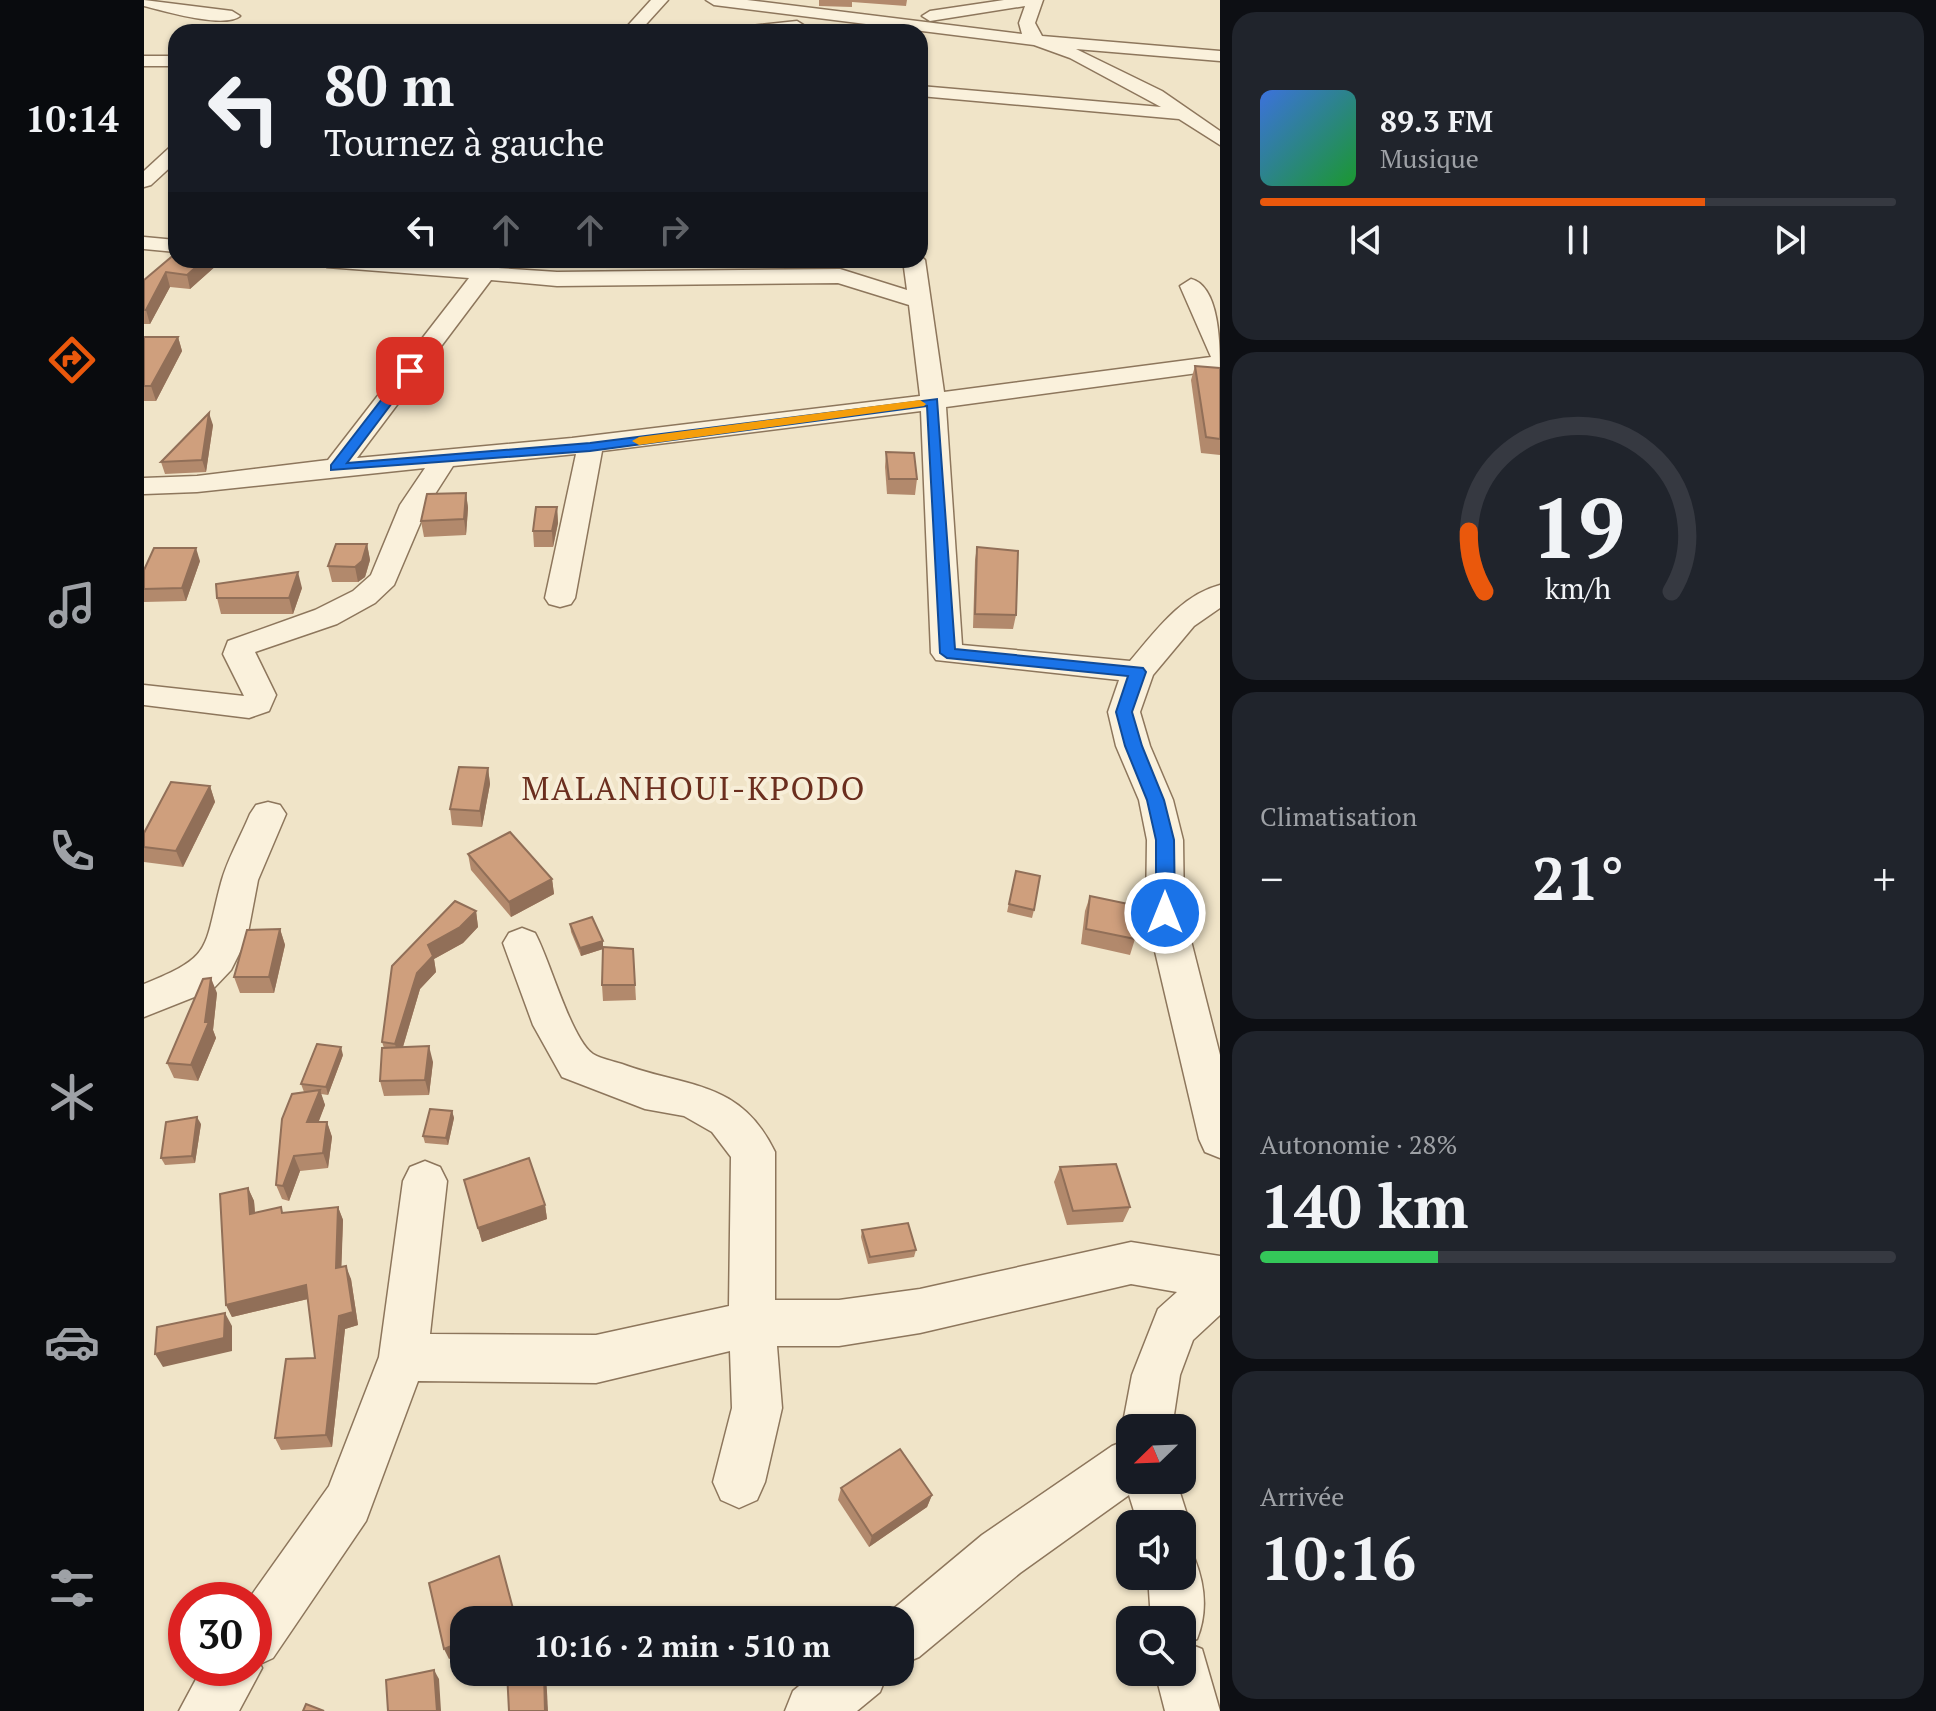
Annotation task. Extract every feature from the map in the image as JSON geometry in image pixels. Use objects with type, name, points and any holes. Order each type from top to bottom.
[{"type":"street","points":[[638,24],[660,0]]},
{"type":"street","points":[[714,0],[807,20]]},
{"type":"street","points":[[785,24],[807,20],[893,20],[983,10],[1035,0]]},
{"type":"street","points":[[1035,0],[1027,23],[1030,34],[1039,41],[1091,61],[1156,95],[1220,139]]},
{"type":"street","points":[[144,1],[186,12],[233,16]]},
{"type":"street","points":[[893,20],[914,24]]},
{"type":"street","points":[[928,27],[966,34],[1220,56]]},
{"type":"street","points":[[144,61],[168,60]]},
{"type":"street","points":[[928,92],[1181,114]]},
{"type":"street","points":[[144,181],[168,159]]},
{"type":"street","points":[[144,243],[168,245]]},
{"type":"street","points":[[336,468],[487,268]]},
{"type":"street","points":[[496,268],[581,279],[840,276],[916,280],[933,402],[947,653],[1138,672]]},
{"type":"street","points":[[1191,286],[1220,352]]},
{"type":"street","points":[[144,486],[223,484],[336,468],[590,447],[1220,363]]},
{"type":"street","points":[[560,598],[590,447]]},
{"type":"street","points":[[144,695],[249,707],[258,703],[260,695],[239,654],[239,648],[326,617],[364,597],[384,579],[414,505],[444,460]]},
{"type":"street","points":[[1220,594],[1183,619],[1138,672],[1124,712],[1133,746],[1156,800],[1165,840],[1165,913],[1220,1139]]},
{"type":"street","points":[[144,1001],[198,979],[217,959],[228,938],[240,880],[268,814]]},
{"type":"street","points":[[522,943],[553,1025],[577,1065],[645,1091],[692,1100],[727,1119],[753,1152],[752,1323],[757,1408],[739,1482]]},
{"type":"street","points":[[272,1613],[348,1503],[403,1357],[425,1181]]},
{"type":"street","points":[[403,1357],[596,1359],[752,1323],[839,1323],[920,1311],[1131,1263],[1220,1281]]},
{"type":"street","points":[[1149,1414],[1156,1375],[1175,1325],[1220,1281]]},
{"type":"street","points":[[914,1626],[1001,1554],[1116,1474]]},
{"type":"street","points":[[207,1711],[223,1686]]},
{"type":"street","points":[[813,1711],[843,1686]]},
{"type":"street","points":[[1186,1686],[1193,1711]]},
{"type":"building","points":[[168,260],[168,268],[195,268],[187,275],[166,272],[146,310],[144,280]]},
{"type":"building","points":[[144,337],[178,337],[151,386],[144,386]]},
{"type":"building","points":[[1195,366],[1220,368],[1220,439],[1206,437]]},
{"type":"building","points":[[209,413],[202,460],[161,462]]},
{"type":"building","points":[[886,452],[914,453],[917,479],[889,479]]},
{"type":"building","points":[[466,493],[464,519],[421,521],[427,494]]},
{"type":"building","points":[[536,507],[557,507],[552,531],[533,531]]},
{"type":"building","points":[[336,544],[367,544],[362,561],[355,567],[328,566]]},
{"type":"building","points":[[977,547],[1018,551],[1016,615],[975,614]]},
{"type":"building","points":[[154,548],[196,548],[182,588],[144,589],[144,570]]},
{"type":"building","points":[[298,572],[289,598],[217,598],[216,584]]},
{"type":"building","points":[[459,767],[488,768],[480,811],[450,809]]},
{"type":"building","points":[[171,782],[210,786],[176,851],[144,847],[144,833]]},
{"type":"building","points":[[510,832],[552,879],[509,902],[468,854]]},
{"type":"building","points":[[1016,871],[1040,876],[1034,910],[1009,904]]},
{"type":"building","points":[[1090,896],[1138,906],[1135,939],[1086,929]]},
{"type":"building","points":[[455,901],[476,911],[460,927],[428,945],[433,956],[417,973],[395,1044],[382,1042],[392,966]]},
{"type":"building","points":[[592,917],[603,941],[580,948],[570,924]]},
{"type":"building","points":[[280,929],[269,977],[234,977],[247,930]]},
{"type":"building","points":[[603,947],[633,949],[635,985],[602,985]]},
{"type":"building","points":[[211,978],[205,1022],[209,1022],[191,1065],[167,1063],[203,979]]},
{"type":"building","points":[[317,1044],[341,1047],[326,1087],[301,1084]]},
{"type":"building","points":[[429,1046],[425,1080],[380,1081],[382,1048]]},
{"type":"building","points":[[320,1090],[307,1122],[327,1122],[323,1153],[294,1156],[283,1186],[276,1185],[282,1119],[292,1094]]},
{"type":"building","points":[[430,1109],[452,1111],[446,1138],[423,1136]]},
{"type":"building","points":[[197,1117],[192,1156],[161,1158],[166,1122]]},
{"type":"building","points":[[529,1158],[545,1205],[478,1228],[464,1180]]},
{"type":"building","points":[[1116,1164],[1130,1207],[1073,1211],[1060,1167]]},
{"type":"building","points":[[248,1188],[250,1214],[281,1207],[282,1213],[338,1207],[336,1268],[346,1266],[353,1312],[339,1316],[326,1435],[275,1438],[286,1359],[315,1358],[306,1285],[226,1305],[220,1194]]},
{"type":"building","points":[[908,1223],[916,1250],[870,1257],[862,1230]]},
{"type":"building","points":[[225,1313],[224,1338],[155,1354],[157,1327]]},
{"type":"building","points":[[900,1449],[932,1495],[872,1536],[841,1488]]},
{"type":"building","points":[[499,1556],[512,1606],[450,1606],[450,1647],[444,1649],[429,1583]]},
{"type":"building","points":[[434,1670],[437,1711],[388,1711],[386,1680]]},
{"type":"building","points":[[508,1686],[544,1686],[545,1711],[509,1711]]},
{"type":"building","points":[[306,1704],[324,1711],[303,1711]]},
{"type":"slow traffic","points":[[639,441],[920,404]]},
{"type":"district","name":"MALANHOUI-KPODO","points":[[694,789]]},
{"type":"route","points":[[410,371],[336,468],[590,447],[933,402],[947,653],[1138,672],[1124,712],[1133,746],[1156,800],[1165,840],[1165,913]]}]
